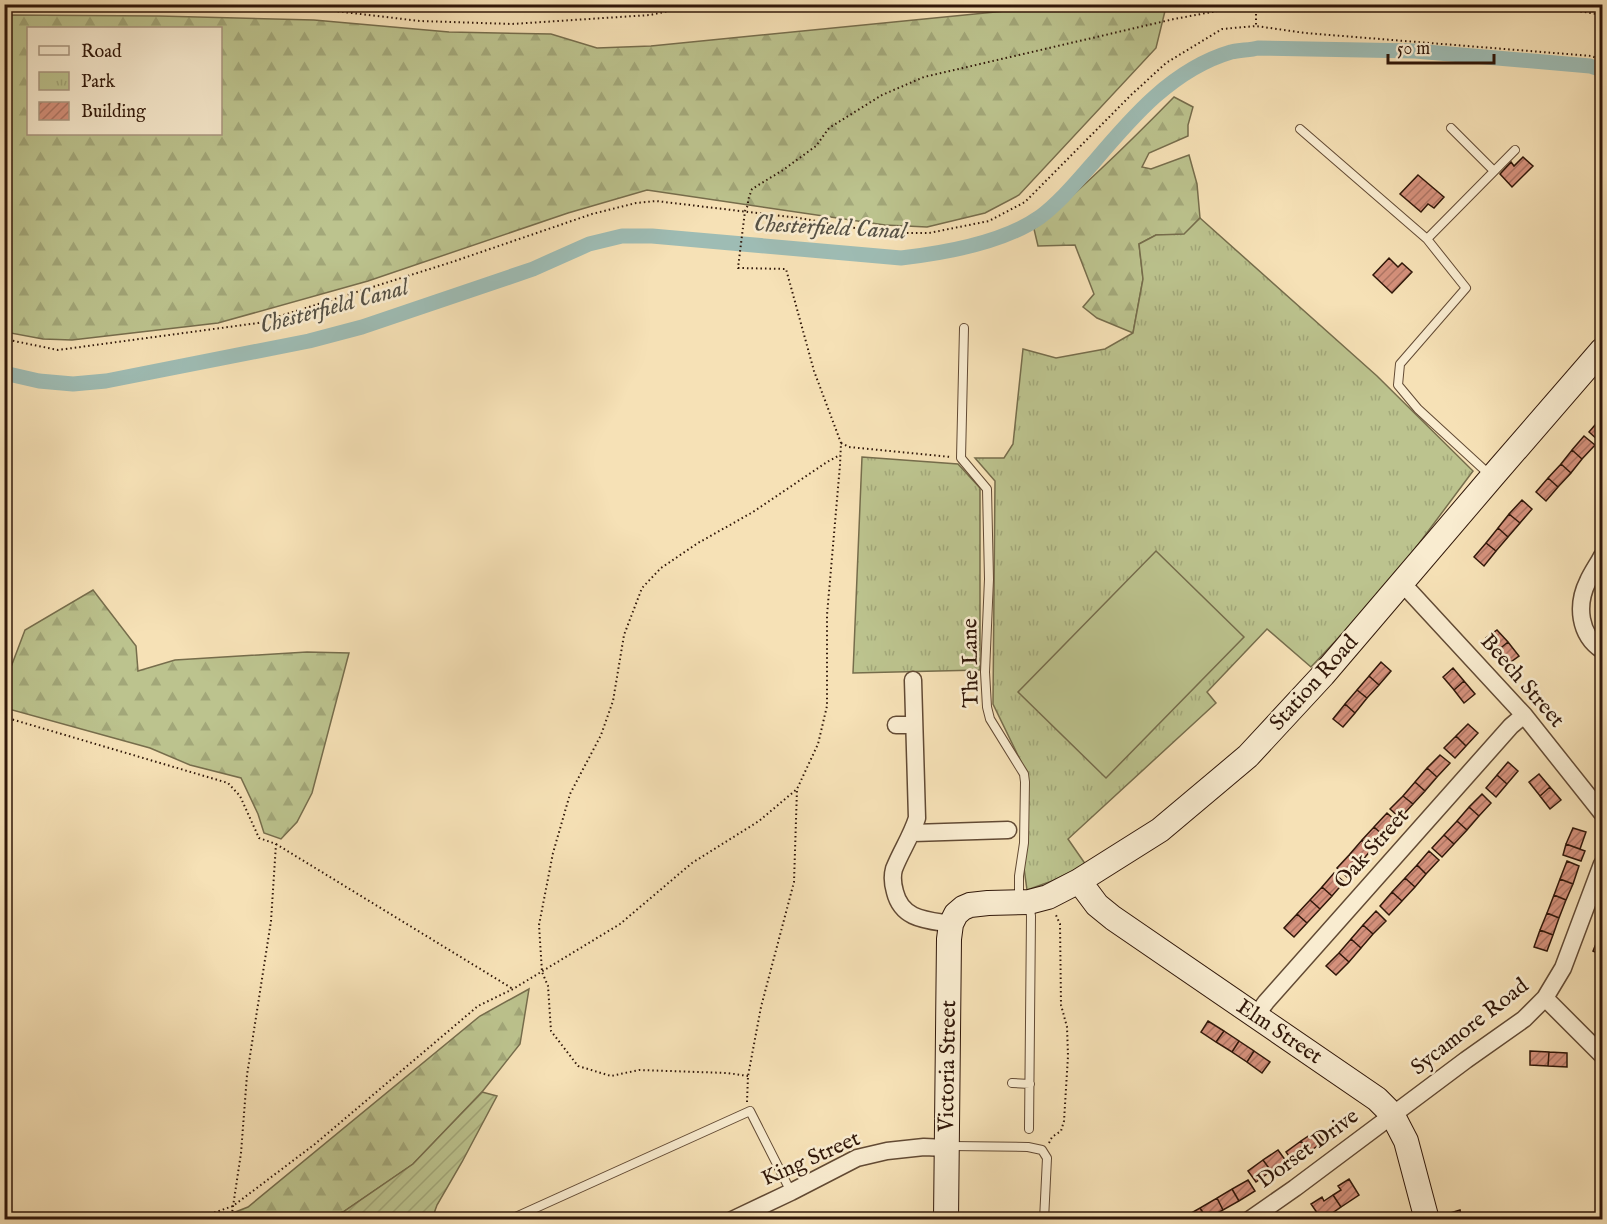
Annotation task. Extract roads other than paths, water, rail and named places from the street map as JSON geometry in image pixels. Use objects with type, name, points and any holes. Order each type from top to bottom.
[{"type":"street","name":"Station Road","points":[[953,919],[963,908],[970,905],[1032,901],[1079,881],[1160,830],[1248,756],[1323,675],[1602,350]]},
{"type":"street","points":[[1602,556],[1587,582],[1582,601],[1581,619],[1586,634],[1602,650]]},
{"type":"street","name":"Beech Street","points":[[1402,583],[1524,715],[1602,813]]},
{"type":"street","points":[[913,681],[917,818],[913,833],[893,871],[893,886],[897,900],[904,910],[917,918],[953,919]]},
{"type":"street","name":"Oak Street","points":[[1256,1016],[1511,726],[1524,715]]},
{"type":"street","points":[[896,725],[914,725]]},
{"type":"street","points":[[913,833],[1008,830]]},
{"type":"street","name":"Sycamore Road","points":[[1392,1114],[1524,1019],[1545,998],[1563,968],[1602,864]]},
{"type":"street","name":"Elm Street","points":[[1079,881],[1097,905],[1113,918],[1371,1095],[1392,1114],[1406,1141],[1427,1220]]},
{"type":"street","name":"Victoria Street","points":[[943,1216],[949,951],[953,919]]},
{"type":"street","points":[[1545,998],[1602,1055]]},
{"type":"street","name":"Dorset Drive","points":[[1249,1220],[1392,1114]]},
{"type":"street","name":"King Street","points":[[732,1220],[857,1158],[897,1150],[946,1147]]},
{"type":"lane","points":[[1300,129],[1427,239],[1466,288],[1400,364],[1398,385],[1418,409],[1492,477]]},
{"type":"lane","points":[[1451,129],[1494,171]]},
{"type":"lane","points":[[1427,239],[1515,150]]},
{"type":"lane","name":"The Lane","points":[[963,328],[961,458],[987,489],[989,579],[985,672],[987,707],[990,719],[1024,774],[1024,843],[1019,876],[1032,901],[1029,1129]]},
{"type":"lane","points":[[1012,1083],[1030,1084]]},
{"type":"lane","points":[[509,1220],[750,1111],[791,1192]]},
{"type":"lane","points":[[946,1147],[1028,1147],[1042,1150],[1047,1158],[1044,1220]]},
{"type":"waterway","name":"Chesterfield Canal","points":[[4,373],[39,381],[73,384],[106,381],[309,341],[362,327],[533,269],[589,244],[622,236],[652,236],[901,258],[973,245],[1009,234],[1040,217],[1068,191],[1123,128],[1155,96],[1190,70],[1234,51],[1258,48],[1415,51],[1590,66],[1602,70]]}]
